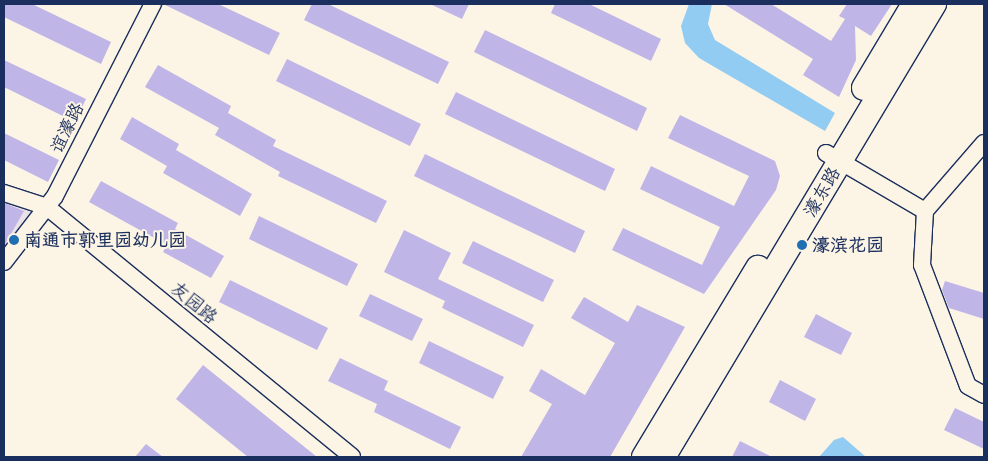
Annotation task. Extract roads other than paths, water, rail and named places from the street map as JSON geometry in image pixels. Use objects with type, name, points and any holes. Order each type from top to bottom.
[{"type":"main road","name":"濠东路","points":[[663,457],[833,157],[914,4]]},
{"type":"main road","name":"濠东路","points":[[644,457],[833,157],[934,4]]},
{"type":"street","name":"谊濠路","points":[[4,262],[46,207],[153,4]]},
{"type":"street","points":[[984,142],[925,211],[922,265],[968,386],[984,395]]},
{"type":"street","points":[[833,157],[925,211]]},
{"type":"street","name":"友园路","points":[[4,193],[46,207],[352,457]]},
{"type":"water","points":[[689,4],[712,4],[708,24],[715,40],[835,113],[825,131],[699,58],[685,43],[681,26]]},
{"type":"water","points":[[843,437],[866,457],[819,457],[834,440]]},
{"type":"place","name":"南通市郭里园幼儿园","points":[[14,240]]},
{"type":"place","name":"濠滨花园","points":[[802,245]]}]
